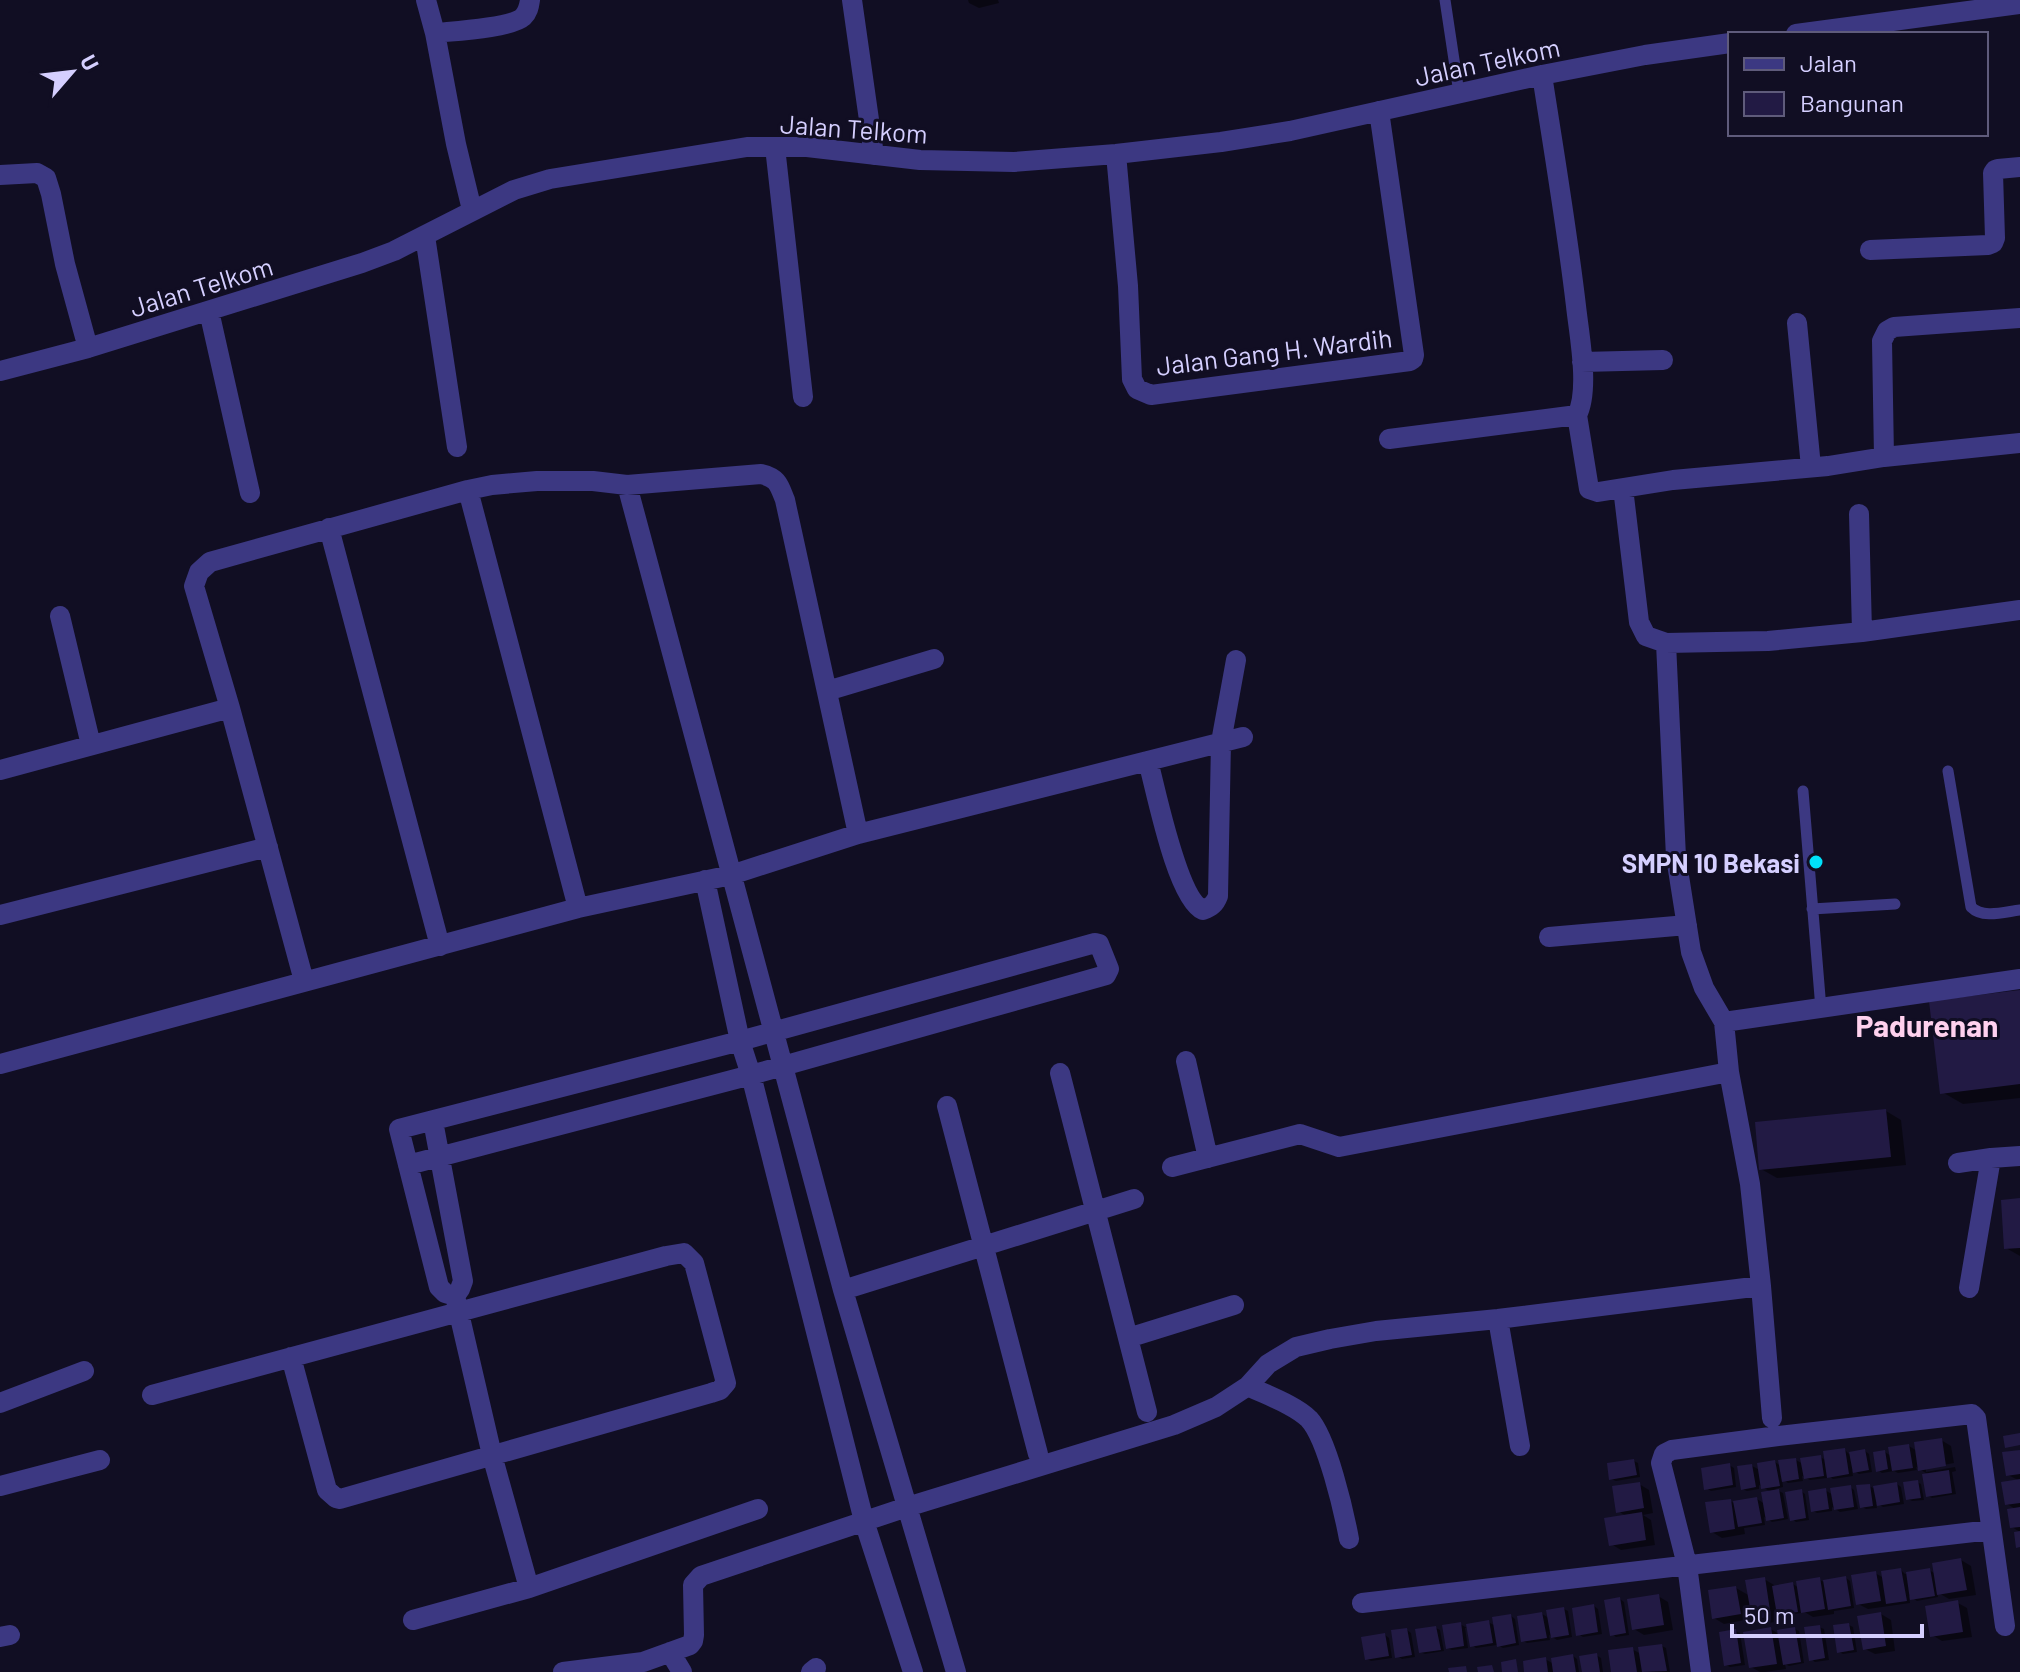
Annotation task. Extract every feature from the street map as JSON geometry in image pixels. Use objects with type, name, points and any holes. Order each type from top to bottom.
[{"type":"street","points":[[426,0],[472,210]]},
{"type":"street","points":[[435,33],[522,19],[530,0]]},
{"type":"street","points":[[852,0],[874,155]]},
{"type":"street","points":[[1811,32],[2020,4]]},
{"type":"street","name":"Jalan Telkom","points":[[0,371],[88,348],[362,263],[394,251],[514,190],[550,179],[747,147],[807,147],[920,160],[1014,162],[1116,154],[1290,131],[1542,75],[1645,55],[1728,43]]},
{"type":"street","points":[[1542,75],[1566,218],[1582,362],[1583,397],[1577,415],[1589,489],[1598,492],[1673,480],[2020,443]]},
{"type":"street","name":"Jalan Gang H. Wardih","points":[[1116,154],[1128,286],[1132,379],[1137,389],[1151,395],[1413,359],[1379,111]]},
{"type":"street","points":[[775,147],[803,397]]},
{"type":"street","points":[[1870,250],[1993,243],[1993,173],[1998,169],[2020,167]]},
{"type":"street","points":[[0,175],[37,173],[46,178],[88,348]]},
{"type":"street","points":[[425,236],[457,447]]},
{"type":"street","points":[[209,311],[250,493]]},
{"type":"street","points":[[1884,457],[1882,341],[1887,331],[1894,327],[2020,318]]},
{"type":"street","points":[[1797,323],[1811,467]]},
{"type":"street","points":[[1582,362],[1663,360]]},
{"type":"street","points":[[1389,439],[1577,415]]},
{"type":"street","points":[[304,981],[194,586],[199,572],[210,562],[468,490],[537,481],[593,481],[627,485],[761,474],[772,477],[785,500],[858,834]]},
{"type":"street","points":[[627,485],[843,1290],[956,1672]]},
{"type":"street","points":[[1623,488],[1639,622],[1646,636],[1666,643],[1768,641],[1862,632],[2020,610]]},
{"type":"street","points":[[468,490],[578,908]]},
{"type":"street","points":[[1859,514],[1862,632]]},
{"type":"street","points":[[329,528],[440,946]]},
{"type":"street","points":[[60,616],[91,745]]},
{"type":"street","points":[[1666,643],[1676,857],[1691,952],[1704,988],[1724,1022],[1729,1072],[1750,1184],[1772,1418]]},
{"type":"street","points":[[827,691],[934,659]]},
{"type":"street","points":[[1148,761],[1177,869],[1194,905],[1203,910],[1218,896],[1221,742],[1236,660]]},
{"type":"street","points":[[0,770],[230,708]]},
{"type":"street","points":[[0,1064],[578,908],[731,875],[858,834],[1243,737]]},
{"type":"street","points":[[0,915],[268,847]]},
{"type":"street","points":[[705,880],[740,1041],[864,1521],[913,1672]]},
{"type":"street","points":[[1549,937],[1687,925]]},
{"type":"street","points":[[408,1165],[751,1075],[1106,975],[1109,969],[1099,944],[1095,943],[740,1041],[399,1129],[415,1194],[439,1287],[457,1304]]},
{"type":"street","points":[[1724,1022],[2020,979]]},
{"type":"street","points":[[1186,1061],[1208,1158]]},
{"type":"street","points":[[1172,1167],[1300,1134],[1339,1147],[1729,1072]]},
{"type":"street","points":[[1060,1073],[1147,1412]]},
{"type":"street","points":[[947,1106],[1038,1454]]},
{"type":"street","points":[[433,1121],[463,1281],[457,1304],[492,1455],[529,1588]]},
{"type":"street","points":[[1958,1163],[2020,1156]]},
{"type":"street","points":[[1969,1288],[1991,1158]]},
{"type":"street","points":[[415,1194],[446,1189]]},
{"type":"street","points":[[843,1290],[1134,1199]]},
{"type":"street","points":[[152,1395],[291,1357],[457,1304],[684,1253],[694,1263],[726,1383],[720,1390],[711,1393],[344,1499],[336,1498],[327,1490],[291,1357]]},
{"type":"street","points":[[563,1672],[643,1662],[690,1645],[693,1641],[693,1585],[701,1576],[907,1507],[1174,1425],[1216,1407],[1248,1386],[1268,1364],[1296,1347],[1376,1331],[1761,1286]]},
{"type":"street","points":[[1128,1338],[1234,1305]]},
{"type":"street","points":[[1498,1319],[1520,1446]]},
{"type":"street","points":[[0,1403],[84,1371]]},
{"type":"street","points":[[1248,1386],[1297,1411],[1313,1423],[1343,1507],[1349,1539]]},
{"type":"street","points":[[1701,1672],[1687,1565],[1661,1463],[1664,1454],[1672,1450],[1972,1414],[1976,1418],[2005,1626]]},
{"type":"street","points":[[0,1486],[100,1460]]},
{"type":"street","points":[[413,1620],[529,1588],[758,1509]]},
{"type":"street","points":[[1362,1603],[1991,1530]]},
{"type":"street","points":[[670,1652],[682,1672]]},
{"type":"lane","points":[[1445,0],[1459,93]]},
{"type":"lane","points":[[1948,771],[1971,907],[1975,912],[1984,914],[2020,910]]},
{"type":"lane","points":[[1803,791],[1821,1009]]},
{"type":"lane","points":[[1812,909],[1895,904]]},
{"type":"building","points":[[2020,990],[2020,1084],[1940,1094],[1929,1001]]},
{"type":"building","points":[[1886,1109],[1891,1157],[1759,1170],[1755,1122]]},
{"type":"building","points":[[2020,1198],[2020,1248],[2004,1249],[2001,1200]]},
{"type":"building","points":[[2020,1433],[2020,1445],[2005,1448],[2003,1436]]},
{"type":"building","points":[[1942,1438],[1946,1466],[1918,1471],[1914,1442]]},
{"type":"building","points":[[1909,1444],[1913,1468],[1892,1471],[1888,1447]]},
{"type":"building","points":[[1845,1448],[1849,1474],[1827,1478],[1823,1451]]},
{"type":"building","points":[[1865,1449],[1869,1470],[1853,1473],[1849,1452]]},
{"type":"building","points":[[1885,1450],[1888,1469],[1876,1472],[1873,1452]]},
{"type":"building","points":[[2020,1450],[2020,1474],[2006,1476],[2002,1452]]},
{"type":"building","points":[[1821,1455],[1824,1476],[1804,1479],[1800,1458]]},
{"type":"building","points":[[1796,1458],[1799,1479],[1782,1482],[1778,1460]]},
{"type":"building","points":[[1634,1459],[1637,1475],[1609,1480],[1607,1463]]},
{"type":"building","points":[[1775,1460],[1780,1486],[1761,1489],[1757,1463]]},
{"type":"building","points":[[1730,1463],[1733,1485],[1704,1490],[1701,1468]]},
{"type":"building","points":[[1752,1464],[1756,1487],[1741,1490],[1737,1466]]},
{"type":"building","points":[[1949,1470],[1952,1493],[1926,1497],[1922,1474]]},
{"type":"building","points":[[2020,1479],[2020,1503],[2005,1505],[2001,1482]]},
{"type":"building","points":[[1918,1480],[1921,1498],[1906,1500],[1903,1482]]},
{"type":"building","points":[[1640,1482],[1644,1508],[1616,1513],[1612,1486]]},
{"type":"building","points":[[1897,1482],[1900,1502],[1877,1506],[1873,1486]]},
{"type":"building","points":[[1870,1484],[1873,1506],[1860,1508],[1856,1485]]},
{"type":"building","points":[[1851,1485],[1854,1507],[1834,1510],[1830,1488]]},
{"type":"building","points":[[1826,1488],[1829,1509],[1811,1512],[1808,1491]]},
{"type":"building","points":[[1779,1489],[1784,1518],[1766,1521],[1761,1492]]},
{"type":"building","points":[[1802,1489],[1806,1518],[1790,1521],[1785,1492]]},
{"type":"building","points":[[1757,1497],[1762,1523],[1738,1527],[1733,1501]]},
{"type":"building","points":[[1731,1499],[1735,1529],[1710,1533],[1705,1502]]},
{"type":"building","points":[[2020,1507],[2020,1527],[2010,1528],[2007,1509]]},
{"type":"building","points":[[1642,1512],[1646,1540],[1609,1546],[1604,1518]]},
{"type":"building","points":[[2020,1531],[2020,1547],[2016,1548],[2014,1532]]},
{"type":"building","points":[[1961,1558],[1967,1590],[1937,1595],[1932,1563]]},
{"type":"building","points":[[1901,1568],[1907,1601],[1886,1604],[1881,1571]]},
{"type":"building","points":[[1930,1568],[1935,1596],[1910,1600],[1906,1572]]},
{"type":"building","points":[[1876,1571],[1881,1601],[1856,1605],[1851,1575]]},
{"type":"building","points":[[1846,1576],[1851,1606],[1828,1610],[1823,1580]]},
{"type":"building","points":[[1765,1577],[1771,1617],[1752,1619],[1745,1580]]},
{"type":"building","points":[[1820,1577],[1825,1609],[1801,1613],[1796,1581]]},
{"type":"building","points":[[1793,1582],[1798,1612],[1777,1615],[1772,1586]]},
{"type":"building","points":[[1736,1586],[1741,1614],[1712,1619],[1708,1590]]},
{"type":"building","points":[[1659,1594],[1664,1625],[1632,1630],[1627,1599]]},
{"type":"building","points":[[1620,1597],[1626,1633],[1610,1636],[1604,1600]]},
{"type":"building","points":[[1958,1600],[1963,1632],[1930,1637],[1925,1606]]},
{"type":"building","points":[[1594,1604],[1598,1632],[1576,1636],[1572,1608]]},
{"type":"building","points":[[1564,1607],[1569,1635],[1551,1638],[1546,1610]]},
{"type":"building","points":[[1542,1612],[1547,1638],[1521,1642],[1517,1616]]},
{"type":"building","points":[[1881,1612],[1886,1646],[1863,1650],[1857,1616]]},
{"type":"building","points":[[1511,1614],[1516,1643],[1497,1647],[1492,1617]]},
{"type":"building","points":[[1489,1620],[1493,1643],[1470,1647],[1466,1624]]},
{"type":"building","points":[[1461,1622],[1464,1646],[1446,1649],[1442,1625]]},
{"type":"building","points":[[1849,1623],[1854,1650],[1837,1653],[1833,1625]]},
{"type":"building","points":[[1820,1625],[1825,1658],[1809,1661],[1804,1627]]},
{"type":"building","points":[[1436,1626],[1441,1650],[1419,1653],[1415,1629]]},
{"type":"building","points":[[1771,1627],[1777,1664],[1749,1668],[1743,1632]]},
{"type":"building","points":[[1795,1627],[1801,1662],[1783,1665],[1777,1630]]},
{"type":"building","points":[[1407,1628],[1412,1655],[1395,1658],[1391,1630]]},
{"type":"building","points":[[1736,1629],[1741,1663],[1724,1666],[1719,1632]]},
{"type":"building","points":[[1385,1633],[1389,1656],[1365,1660],[1361,1637]]},
{"type":"building","points":[[1662,1644],[1667,1671],[1642,1672],[1638,1647]]},
{"type":"building","points":[[1633,1647],[1637,1672],[1611,1672],[1608,1650]]},
{"type":"building","points":[[1597,1653],[1600,1672],[1582,1672],[1579,1656]]},
{"type":"building","points":[[1573,1654],[1576,1672],[1553,1672],[1551,1658]]},
{"type":"building","points":[[1546,1657],[1548,1672],[1524,1672],[1523,1661]]},
{"type":"building","points":[[1516,1659],[1518,1672],[1502,1672],[1501,1662]]},
{"type":"building","points":[[1492,1665],[1494,1672],[1478,1672],[1477,1667]]},
{"type":"building","points":[[1466,1666],[1467,1672],[1449,1672],[1448,1668]]},
{"type":"place","name":"SMPN 10 Bekasi","points":[[1816,862]]},
{"type":"district","name":"Padurenan","points":[[1927,1025]]}]
